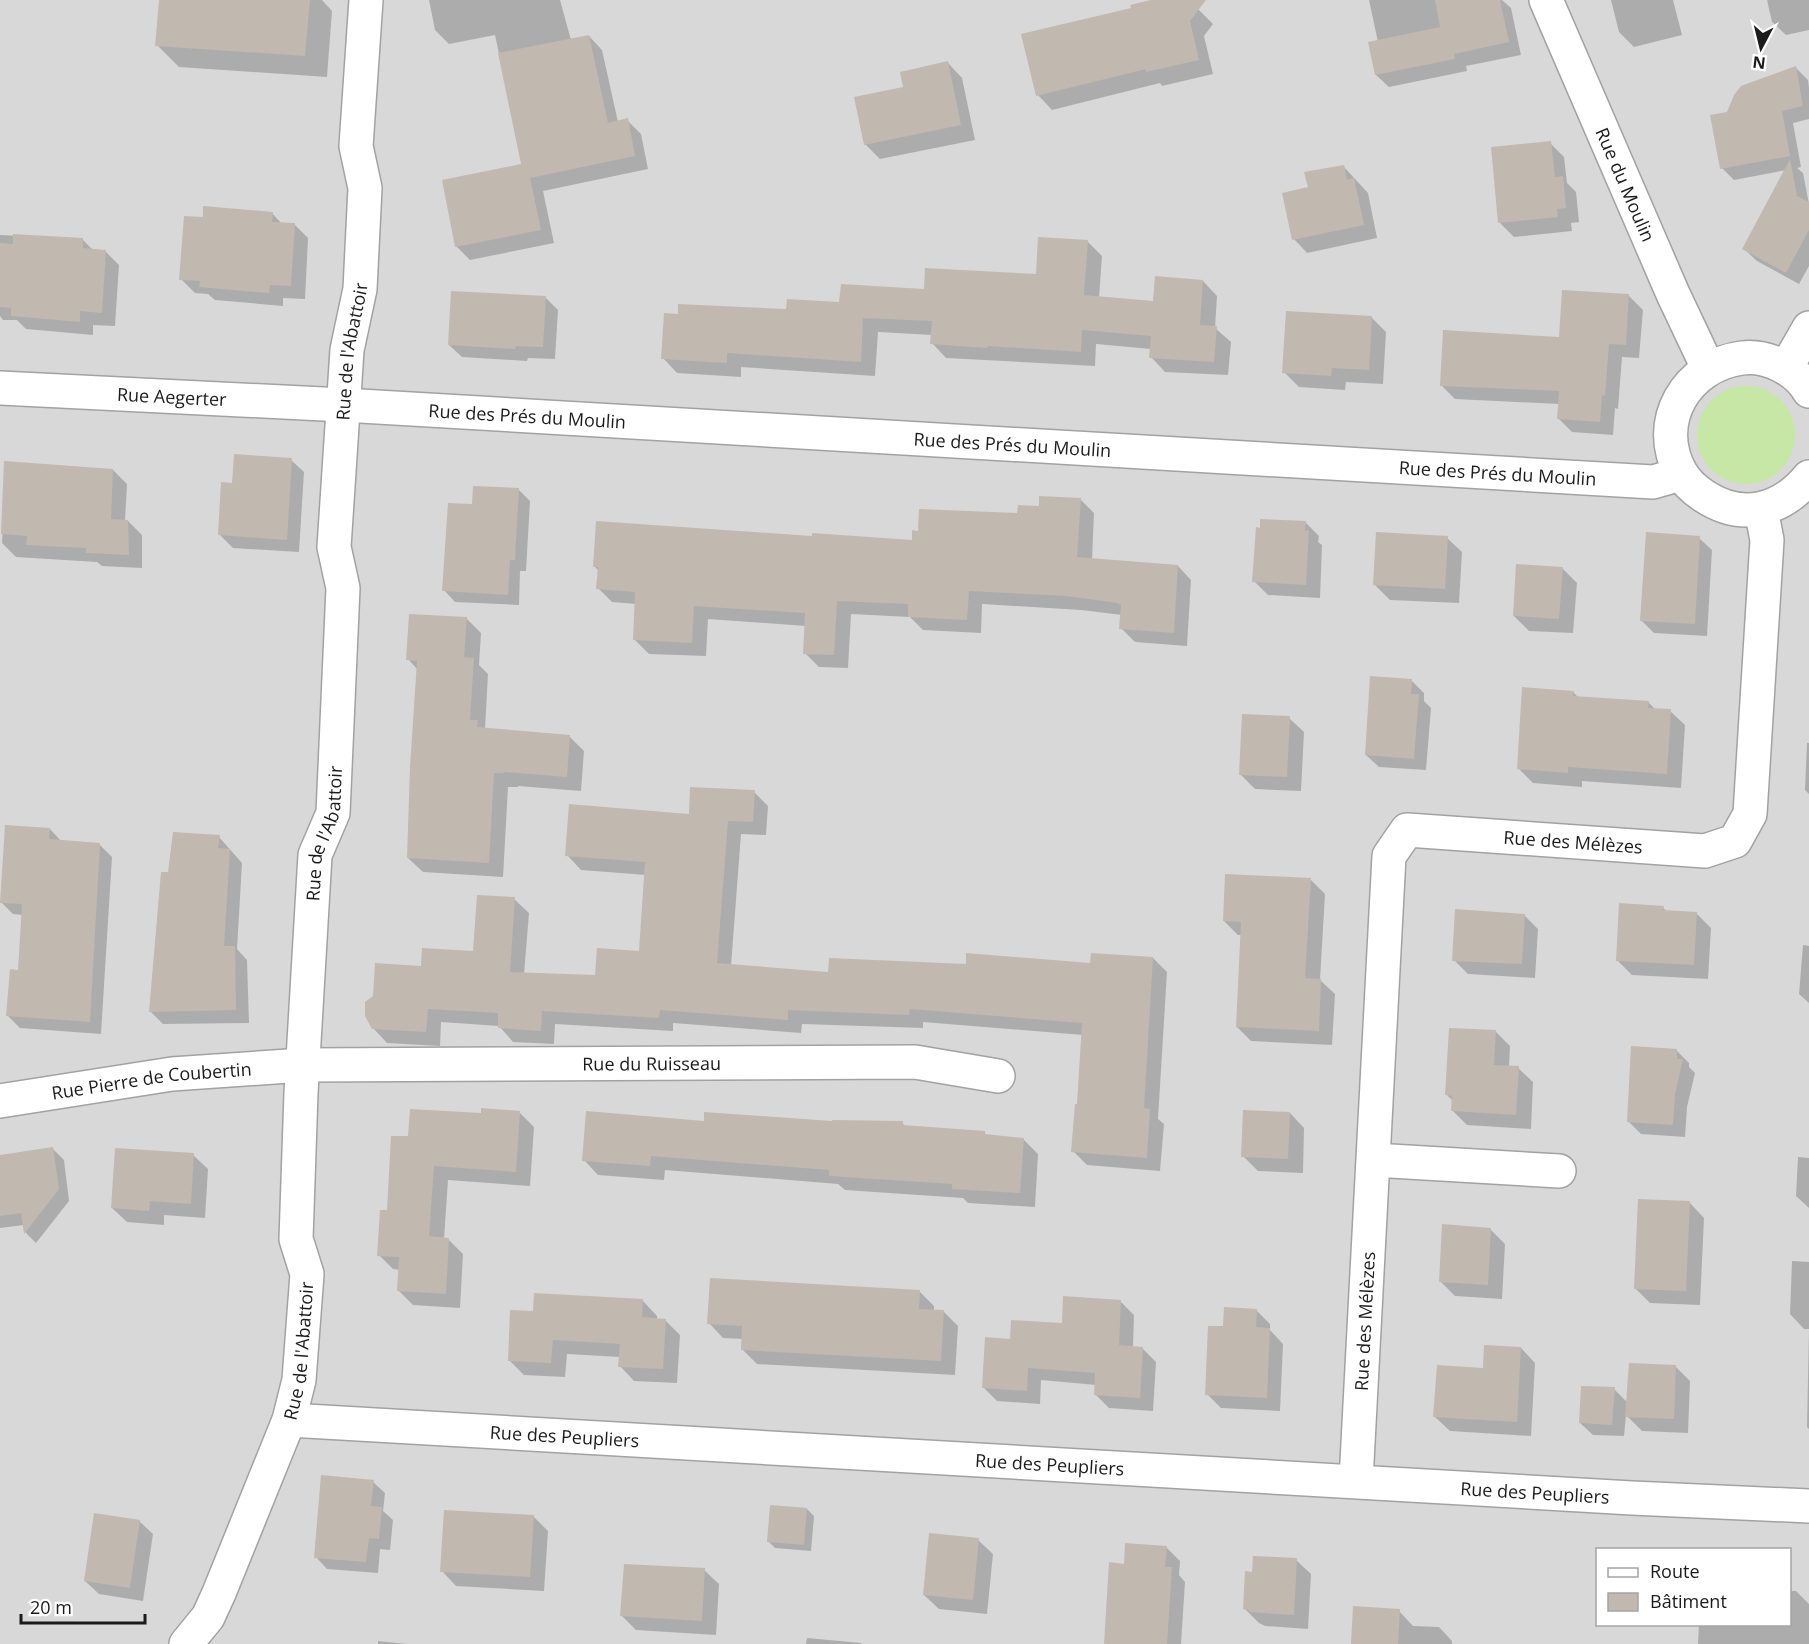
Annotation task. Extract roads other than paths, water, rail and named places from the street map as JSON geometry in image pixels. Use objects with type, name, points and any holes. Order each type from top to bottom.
[{"type":"street","name":"Rue de l'Abattoir","points":[[186,1644],[208,1617],[289,1420],[299,1380],[307,1274],[296,1239],[303,1065],[315,855],[333,813],[343,588],[334,547],[347,350],[360,289],[365,188],[356,146],[366,0]]},
{"type":"street","name":"Rue du Moulin","points":[[1546,0],[1672,294],[1708,368]]},
{"type":"street","points":[[1805,487],[1781,502],[1761,509],[1738,510],[1716,504],[1696,491],[1681,474],[1672,451],[1671,427],[1676,404],[1690,383],[1708,368],[1727,360],[1748,357],[1768,360],[1798,380],[1809,328]]},
{"type":"street","name":"Rue Aegerter","points":[[0,388],[344,405]]},
{"type":"street","name":"Rue des Prés du Moulin","points":[[344,405],[1653,482],[1681,474]]},
{"type":"street","name":"Rue des Mélèzes","points":[[1356,1482],[1389,856],[1407,830],[1705,851],[1735,841],[1750,814],[1767,540],[1761,509]]},
{"type":"street","name":"Rue du Ruisseau","points":[[303,1065],[915,1062],[998,1076]]},
{"type":"street","name":"Rue Pierre de Coubertin","points":[[0,1101],[172,1074],[303,1065]]},
{"type":"street","points":[[1374,1160],[1559,1171]]},
{"type":"street","name":"Rue des Peupliers","points":[[289,1420],[1809,1506]]}]
